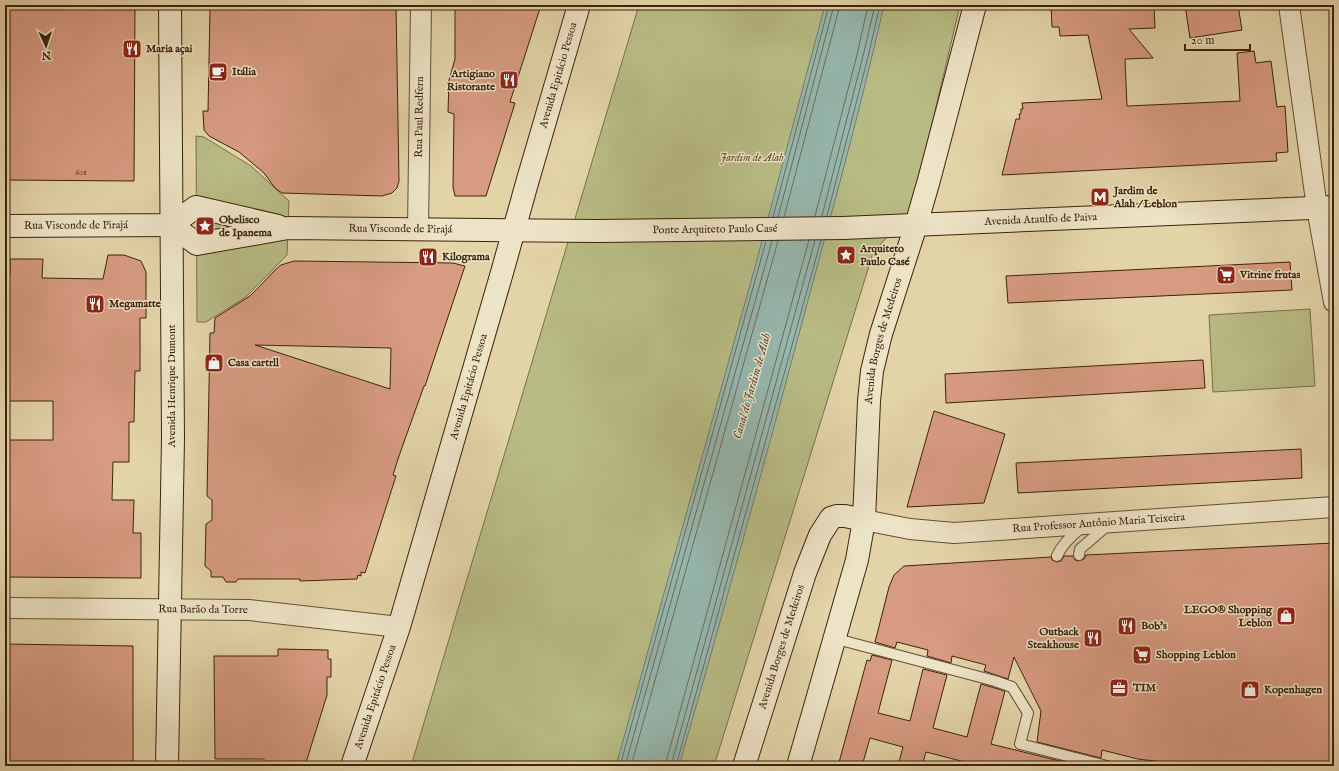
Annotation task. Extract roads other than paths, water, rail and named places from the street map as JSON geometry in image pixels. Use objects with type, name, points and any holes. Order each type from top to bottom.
[{"type":"main road","name":"Avenida Henrique Dumont","points":[[167,766],[173,439],[170,5]]},
{"type":"main road","name":"Avenida Epitácio Pessoa","points":[[352,766],[400,627],[579,5]]},
{"type":"main road","name":"Avenida Borges de Medeiros","points":[[798,766],[833,638],[857,560],[864,520],[869,401],[872,371],[884,326],[916,225],[975,5]]},
{"type":"main road","name":"Rua Visconde de Pirajá","points":[[5,226],[171,225],[196,207],[288,228]]},
{"type":"main road","name":"Avenida Ataulfo de Paiva","points":[[916,225],[1326,207]]},
{"type":"main road","name":"Rua Visconde de Pirajá","points":[[171,225],[196,244],[288,228],[514,230]]},
{"type":"main road","name":"Ponte Arquiteto Paulo Casé","points":[[514,230],[598,231],[843,228],[916,225]]},
{"type":"main road","name":"Avenida Borges de Medeiros","points":[[744,766],[805,573],[820,535],[831,518],[844,516],[864,520]]},
{"type":"street","name":"Rua Paul Redfern","points":[[418,229],[421,5]]},
{"type":"street","points":[[1289,5],[1326,207],[1334,302]]},
{"type":"street","name":"Rua Professor Antônio Maria Teixeira","points":[[864,520],[910,529],[954,533],[1334,507]]},
{"type":"street","name":"Rua Barão da Torre","points":[[5,608],[249,610],[400,627]]},
{"type":"lane","points":[[1079,555],[1080,550],[1094,536],[1111,523]]},
{"type":"lane","points":[[1057,556],[1059,550],[1065,543],[1085,524]]},
{"type":"lane","points":[[833,638],[995,681],[1012,687],[1028,713],[1020,744],[1107,766]]},
{"type":"water","name":"Canal do Jardim de Alah","points":[[825,5],[884,5],[845,163],[758,487],[679,766],[616,766],[758,256]]},
{"type":"place","name":"Maria açai","points":[[132,49]]},
{"type":"place","name":"Itália","points":[[218,72]]},
{"type":"place","name":"Artigiano Ristorante","points":[[509,80]]},
{"type":"place","name":"Jardim de Alah / Leblon","points":[[1100,197]]},
{"type":"place","name":"Obelisco de Ipanema","points":[[205,226]]},
{"type":"place","name":"Arquiteto Paulo Casé","points":[[846,255]]},
{"type":"place","name":"Kilograma","points":[[428,257]]},
{"type":"place","name":"Vitrine frutas","points":[[1226,275]]},
{"type":"place","name":"Megamatte","points":[[95,304]]},
{"type":"place","name":"Casa cartrll","points":[[214,363]]},
{"type":"place","name":"LEGO® Shopping Leblon","points":[[1286,616]]},
{"type":"place","name":"Bob's","points":[[1127,626]]},
{"type":"place","name":"Outback Steakhouse","points":[[1093,638]]},
{"type":"place","name":"Shopping Leblon","points":[[1142,655]]},
{"type":"place","name":"TIM","points":[[1119,688]]},
{"type":"place","name":"Kopenhagen","points":[[1250,690]]},
{"type":"park label","name":"Jardim de Alah","points":[[752,158]]}]
